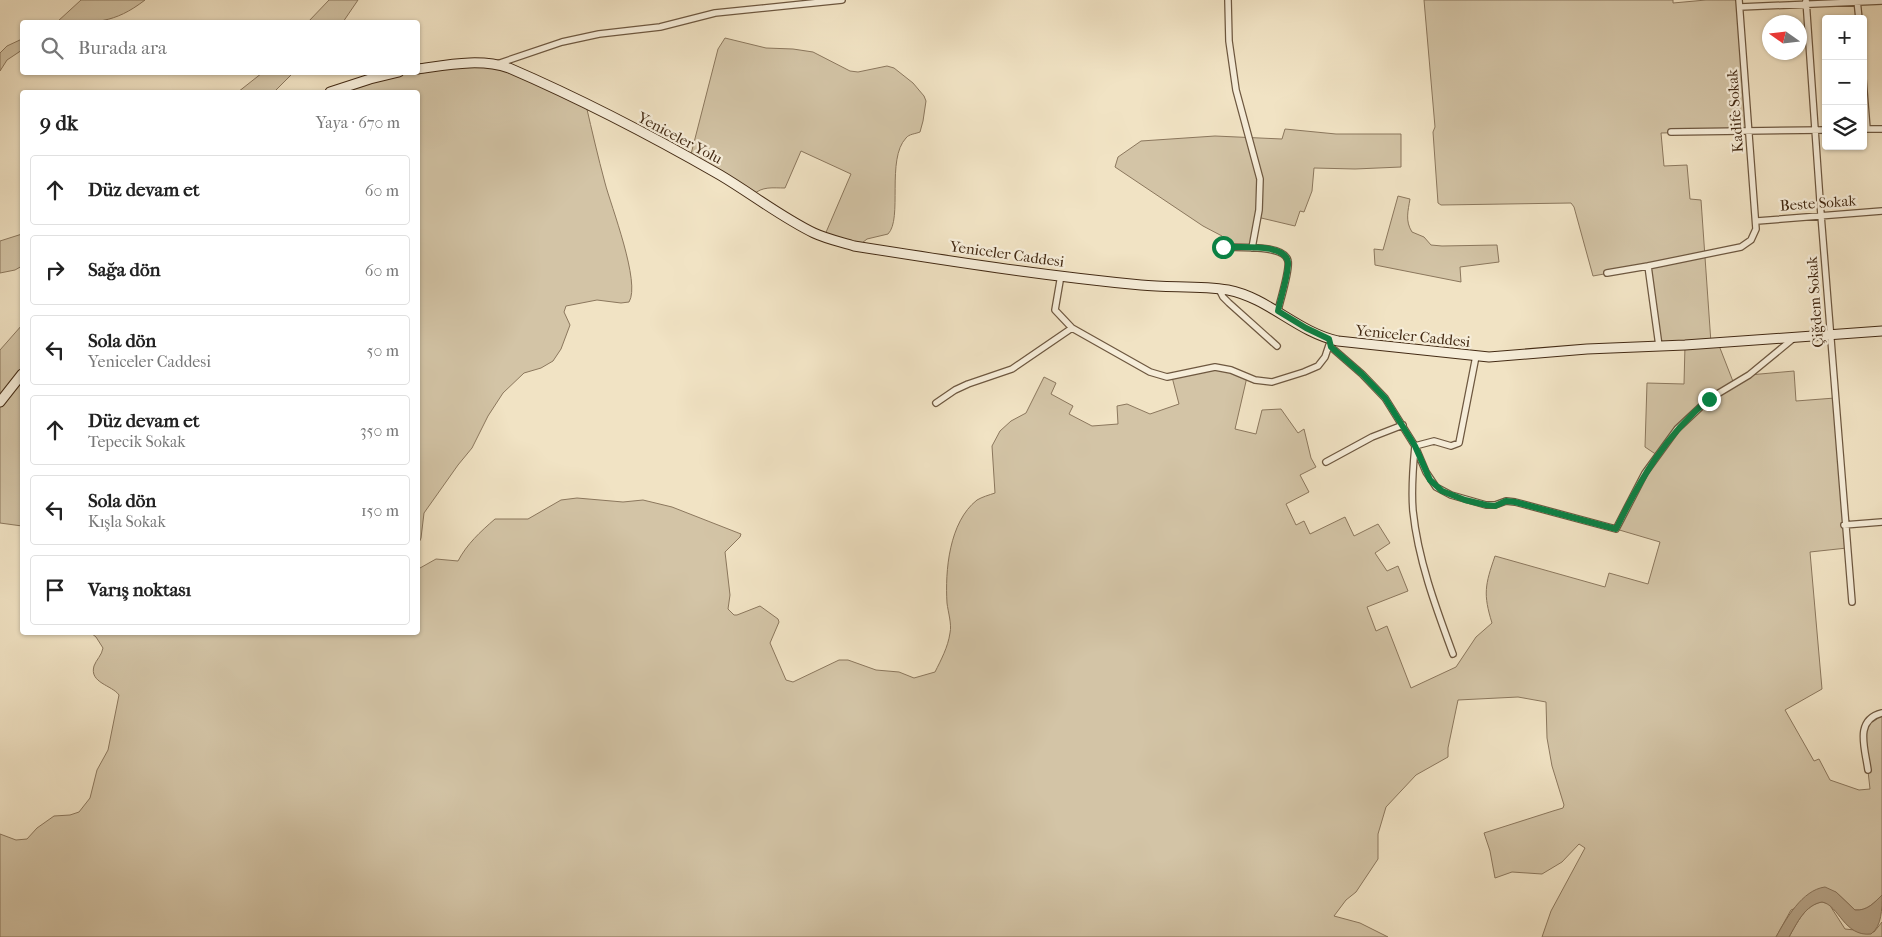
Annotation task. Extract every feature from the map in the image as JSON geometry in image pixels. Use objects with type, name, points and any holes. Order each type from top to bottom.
[{"type":"street","points":[[498,64],[562,42],[599,34],[660,27],[715,13],[842,0]]},
{"type":"street","points":[[1228,0],[1229,41],[1236,90],[1260,179],[1259,210],[1252,248]]},
{"type":"street","name":"Kadife Sokak","points":[[1739,0],[1756,221]]},
{"type":"street","points":[[1857,1],[1858,15]]},
{"type":"street","points":[[1740,7],[1806,2],[1882,1]]},
{"type":"street","name":"Çiğdem Sokak","points":[[1806,2],[1844,525],[1852,602]]},
{"type":"street","name":"Yeniceler Yolu","points":[[420,69],[482,62],[498,64],[524,74],[668,146],[720,175],[792,221],[815,233],[854,246],[924,256]]},
{"type":"street","points":[[336,90],[387,75]]},
{"type":"street","points":[[1867,129],[1882,129]]},
{"type":"street","points":[[1671,132],[1822,130]]},
{"type":"street","name":"Beste Sokak","points":[[1756,221],[1882,211]]},
{"type":"street","points":[[1607,273],[1741,247],[1751,240],[1756,229],[1756,221]]},
{"type":"street","points":[[1223,247],[1274,249],[1281,251],[1287,256],[1288,265],[1278,311]]},
{"type":"street","name":"Yeniceler Caddesi","points":[[924,256],[1142,286],[1219,289],[1248,296],[1278,311],[1329,342],[1476,356],[1794,338],[1882,331]]},
{"type":"street","points":[[1648,266],[1659,346]]},
{"type":"street","points":[[1061,275],[1055,310],[1072,328],[1150,372],[1168,377],[1215,367],[1231,370],[1255,380],[1272,382],[1318,366],[1325,357],[1329,342],[1385,398],[1415,446],[1430,480],[1442,491],[1486,505],[1495,506],[1506,501],[1515,502],[1616,529],[1645,473],[1677,429],[1709,399],[1749,375],[1794,338]]},
{"type":"street","points":[[1219,289],[1229,303],[1278,346]]},
{"type":"street","points":[[936,404],[955,390],[1022,364],[1072,328]]},
{"type":"street","points":[[1415,446],[1434,441],[1451,446],[1459,443],[1476,356]]},
{"type":"street","points":[[0,402],[20,377]]},
{"type":"street","points":[[1326,462],[1372,437],[1403,425]]},
{"type":"street","points":[[1415,446],[1413,510],[1418,538],[1435,605],[1453,654]]},
{"type":"street","points":[[1844,525],[1882,522]]},
{"type":"street","points":[[1868,770],[1864,728],[1870,718],[1882,713]]},
{"type":"shaded area","points":[[81,0],[145,0],[134,8],[113,18],[103,20],[59,20]]},
{"type":"shaded area","points":[[329,0],[358,0],[344,20],[310,20]]},
{"type":"shaded area","points":[[1424,0],[1673,0],[1673,3],[1739,0],[1749,131],[1661,133],[1664,166],[1687,165],[1690,199],[1701,200],[1711,343],[1718,343],[1734,384],[1749,375],[1794,371],[1796,401],[1835,398],[1847,548],[1810,552],[1822,689],[1785,710],[1814,761],[1819,759],[1830,780],[1859,790],[1870,789],[1864,735],[1866,723],[1882,713],[1882,895],[1870,906],[1855,910],[1836,892],[1791,910],[1776,937],[1542,937],[1551,911],[1585,848],[1579,844],[1562,862],[1542,874],[1512,872],[1495,878],[1490,851],[1484,833],[1563,808],[1564,805],[1552,766],[1547,738],[1546,702],[1518,697],[1458,700],[1448,748],[1448,757],[1416,775],[1386,807],[1378,834],[1378,859],[1356,892],[1346,900],[1334,916],[1360,923],[1388,937],[0,937],[0,834],[16,840],[27,839],[37,828],[54,816],[70,815],[79,812],[90,798],[97,770],[108,750],[119,695],[98,680],[93,672],[103,648],[94,635],[420,635],[420,568],[436,559],[458,561],[474,538],[495,519],[528,519],[561,500],[577,498],[623,502],[643,500],[672,507],[741,534],[725,552],[730,595],[728,609],[734,615],[737,615],[760,606],[778,619],[779,622],[770,643],[786,680],[793,682],[839,660],[848,660],[876,670],[899,672],[914,678],[935,672],[948,643],[951,626],[947,603],[947,576],[951,548],[960,521],[968,509],[977,500],[995,493],[992,446],[1000,431],[1011,421],[1026,413],[1044,377],[1056,383],[1051,394],[1073,406],[1069,414],[1092,426],[1118,424],[1117,406],[1127,404],[1150,414],[1179,404],[1172,377],[1215,367],[1247,377],[1235,429],[1256,434],[1262,410],[1281,409],[1298,433],[1304,429],[1311,458],[1316,467],[1300,475],[1309,492],[1286,504],[1296,525],[1304,521],[1310,534],[1345,517],[1354,536],[1378,524],[1390,543],[1375,553],[1387,571],[1398,566],[1408,591],[1367,607],[1376,631],[1387,626],[1411,688],[1456,667],[1476,637],[1492,623],[1487,604],[1486,590],[1495,556],[1605,587],[1609,573],[1648,584],[1660,542],[1616,529],[1657,455],[1645,447],[1647,383],[1684,384],[1685,345],[1659,346],[1648,266],[1593,276],[1574,207],[1571,203],[1441,205],[1438,203],[1433,132],[1435,127]]},
{"type":"shaded area","points":[[725,38],[766,48],[813,52],[850,71],[858,72],[887,66],[894,68],[913,83],[924,96],[926,101],[920,132],[906,138],[900,148],[895,174],[894,216],[888,234],[867,239],[857,247],[824,237],[851,174],[801,151],[785,188],[764,189],[753,195],[690,158],[718,49]]},
{"type":"shaded area","points":[[20,40],[20,51],[7,60],[0,71],[0,53],[7,46]]},
{"type":"shaded area","points":[[497,64],[586,105],[605,183],[624,244],[632,292],[629,302],[597,300],[566,306],[564,312],[570,325],[561,349],[553,361],[541,368],[524,373],[503,393],[488,416],[472,448],[424,513],[420,540],[420,90],[337,90],[392,75],[420,75],[420,69]]},
{"type":"shaded area","points":[[259,75],[291,75],[276,90],[241,90]]},
{"type":"shaded area","points":[[1285,129],[1336,134],[1401,134],[1401,167],[1314,168],[1312,191],[1304,212],[1300,211],[1295,226],[1257,217],[1252,248],[1225,247],[1222,236],[1203,226],[1115,167],[1118,157],[1141,141],[1215,136],[1282,139]]},
{"type":"shaded area","points":[[1398,196],[1410,199],[1408,220],[1412,232],[1424,237],[1431,245],[1497,245],[1499,262],[1460,267],[1461,282],[1375,265],[1374,249],[1383,250]]},
{"type":"shaded area","points":[[20,235],[20,267],[0,273],[0,241]]},
{"type":"shaded area","points":[[20,327],[20,526],[0,523],[0,350]]},
{"type":"shaded area","points":[[1825,887],[1836,892],[1855,910],[1867,908],[1882,895],[1881,917],[1875,931],[1871,934],[1862,934],[1854,931],[1828,904],[1822,902],[1806,911],[1789,937],[1776,937],[1802,899],[1817,889]]},
{"type":"shaded area","points":[[1822,902],[1829,904],[1845,929],[1874,932],[1882,922],[1882,937],[1789,937],[1806,911]]},
{"type":"route","points":[[1223,247],[1274,249],[1281,251],[1287,256],[1288,265],[1278,311],[1291,320],[1329,339],[1331,347],[1375,386],[1394,410],[1415,446],[1430,480],[1442,491],[1465,500],[1491,506],[1510,501],[1616,529],[1630,500],[1656,456],[1677,429],[1709,399]]}]
